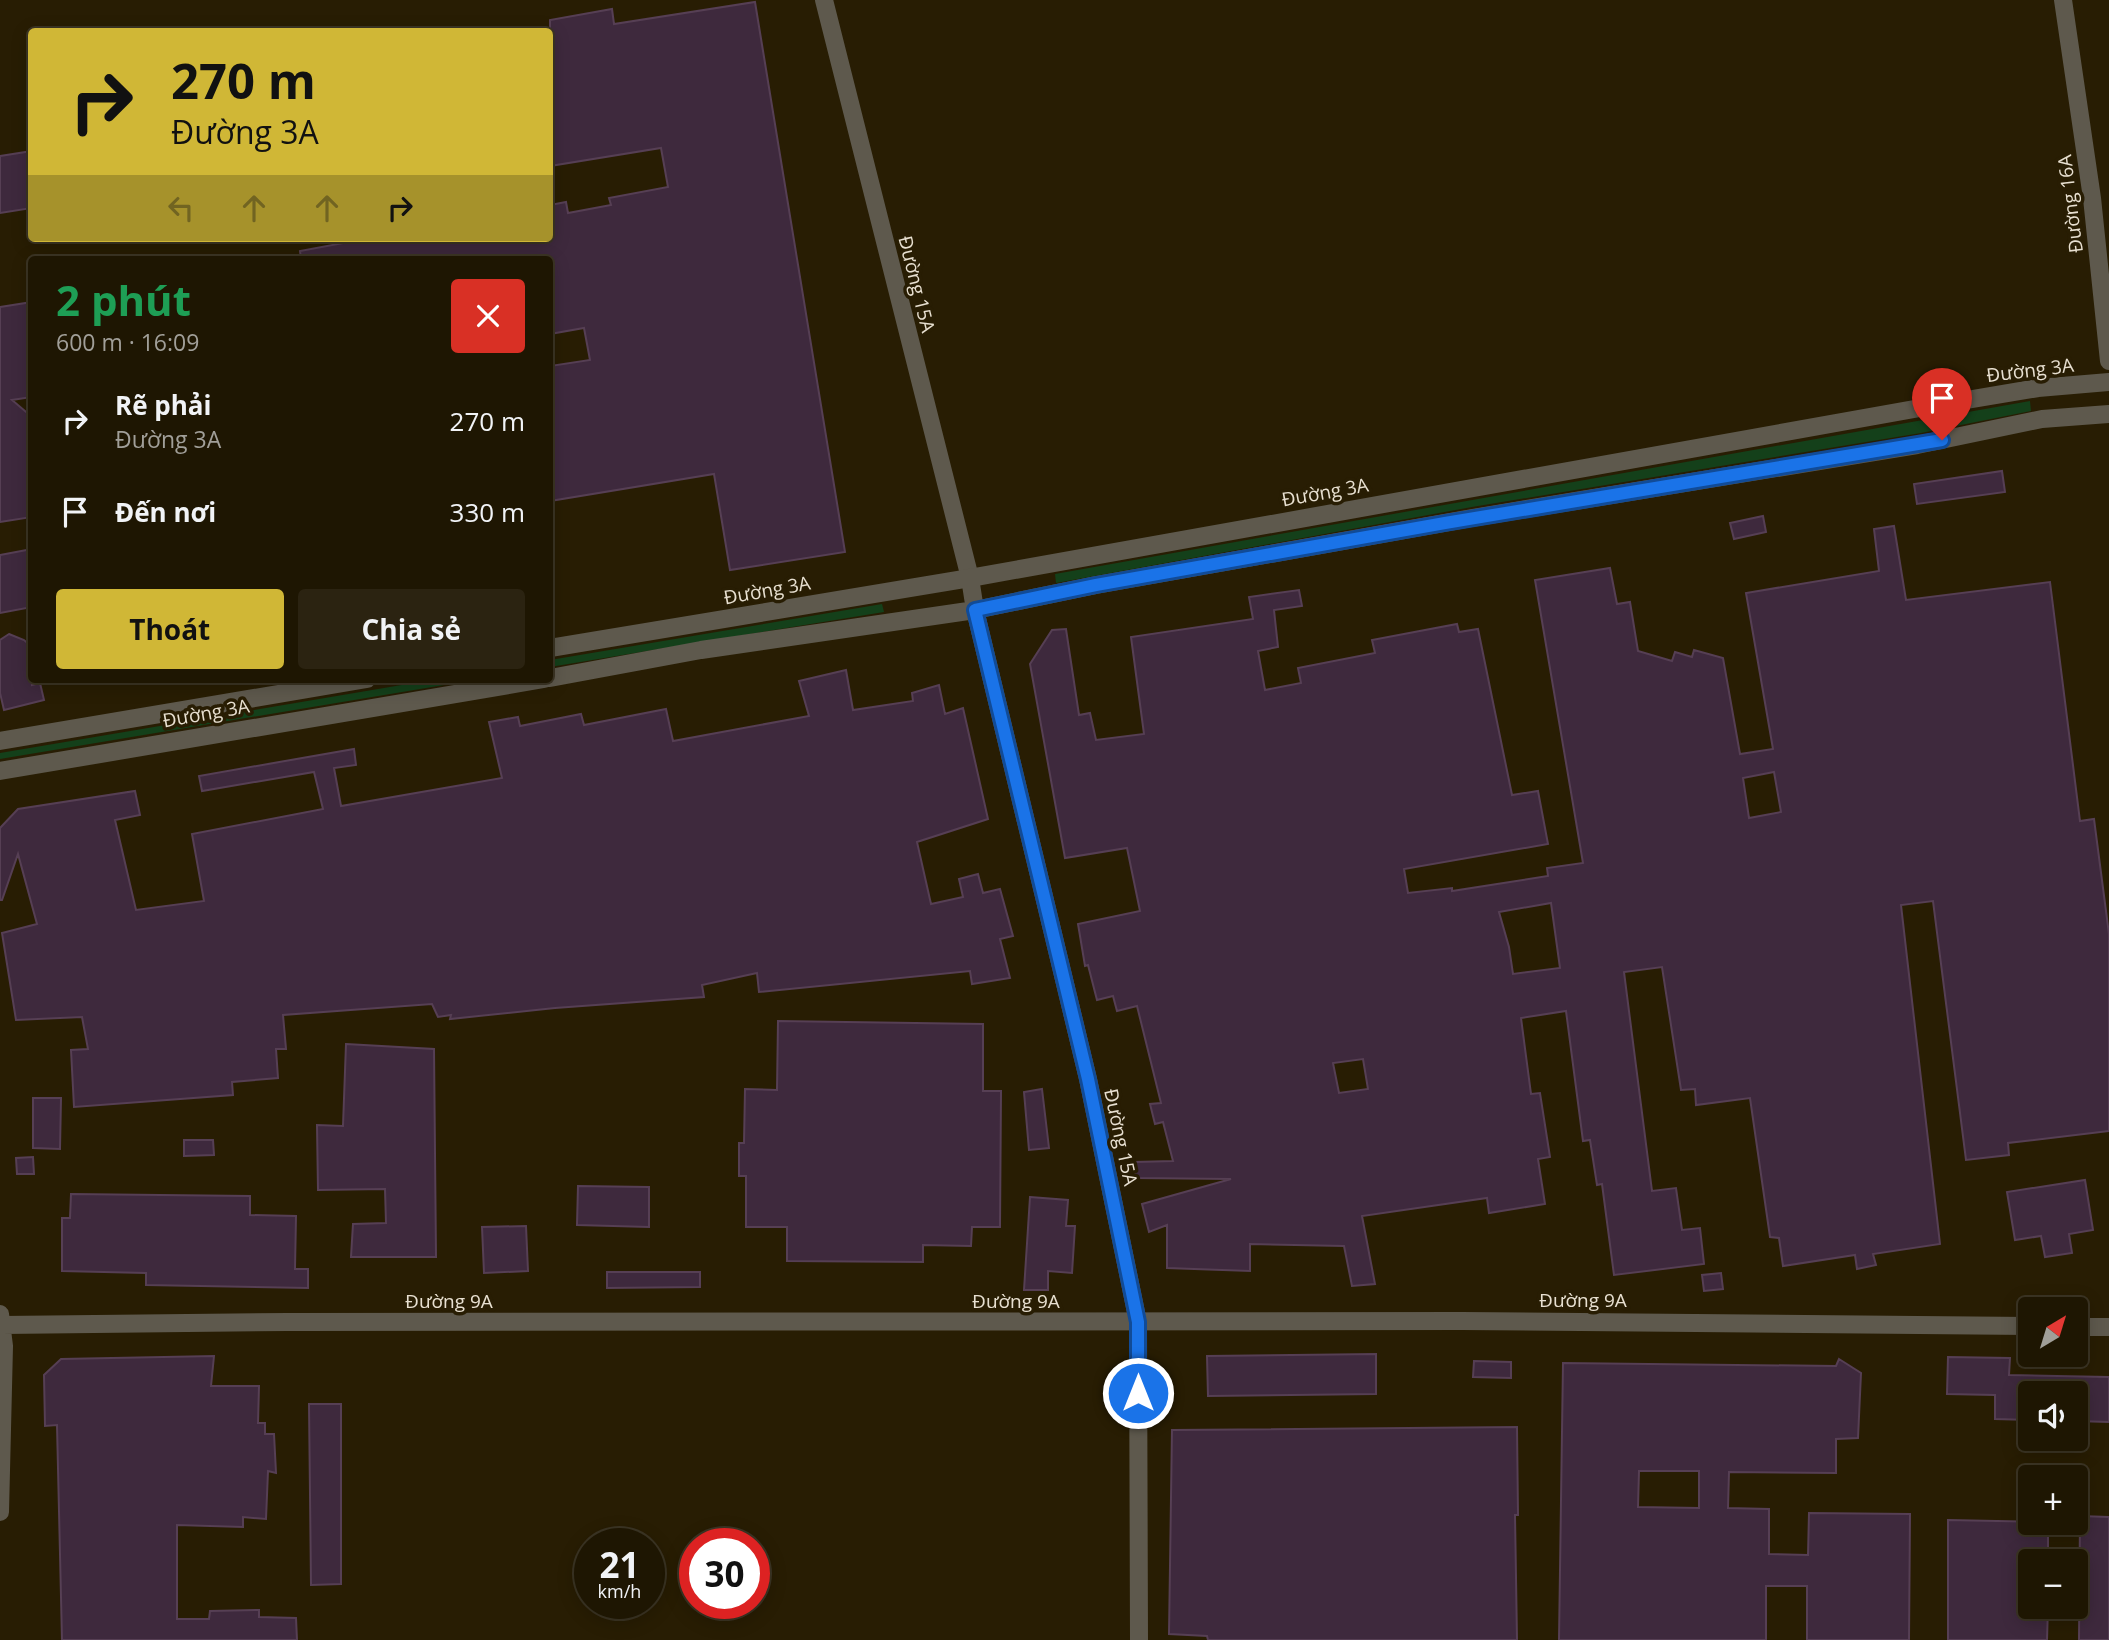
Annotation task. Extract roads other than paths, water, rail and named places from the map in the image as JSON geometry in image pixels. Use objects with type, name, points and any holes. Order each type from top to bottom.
[{"type":"street","name":"Đường 15A","points":[[824,0],[970,578],[975,610],[1088,1079],[1138,1322],[1139,1640]]},
{"type":"street","name":"Đường 16A","points":[[2063,0],[2092,198],[2109,361]]},
{"type":"street","name":"Đường 3A","points":[[553,648],[970,578],[1931,406],[2038,388],[2109,382]]},
{"type":"street","points":[[553,677],[701,650],[975,610],[1096,585],[1445,523],[1917,445],[2042,419],[2109,414]]},
{"type":"street","name":"Đường 3A","points":[[0,741],[343,683]]},
{"type":"street","name":"Đường 3A","points":[[0,771],[520,683]]},
{"type":"street","points":[[0,1512],[4,1346],[1,1319]]},
{"type":"street","name":"Đường 9A","points":[[1,1319],[288,1322],[1588,1321],[2018,1326]]},
{"type":"street","points":[[2088,1327],[2109,1327]]}]
